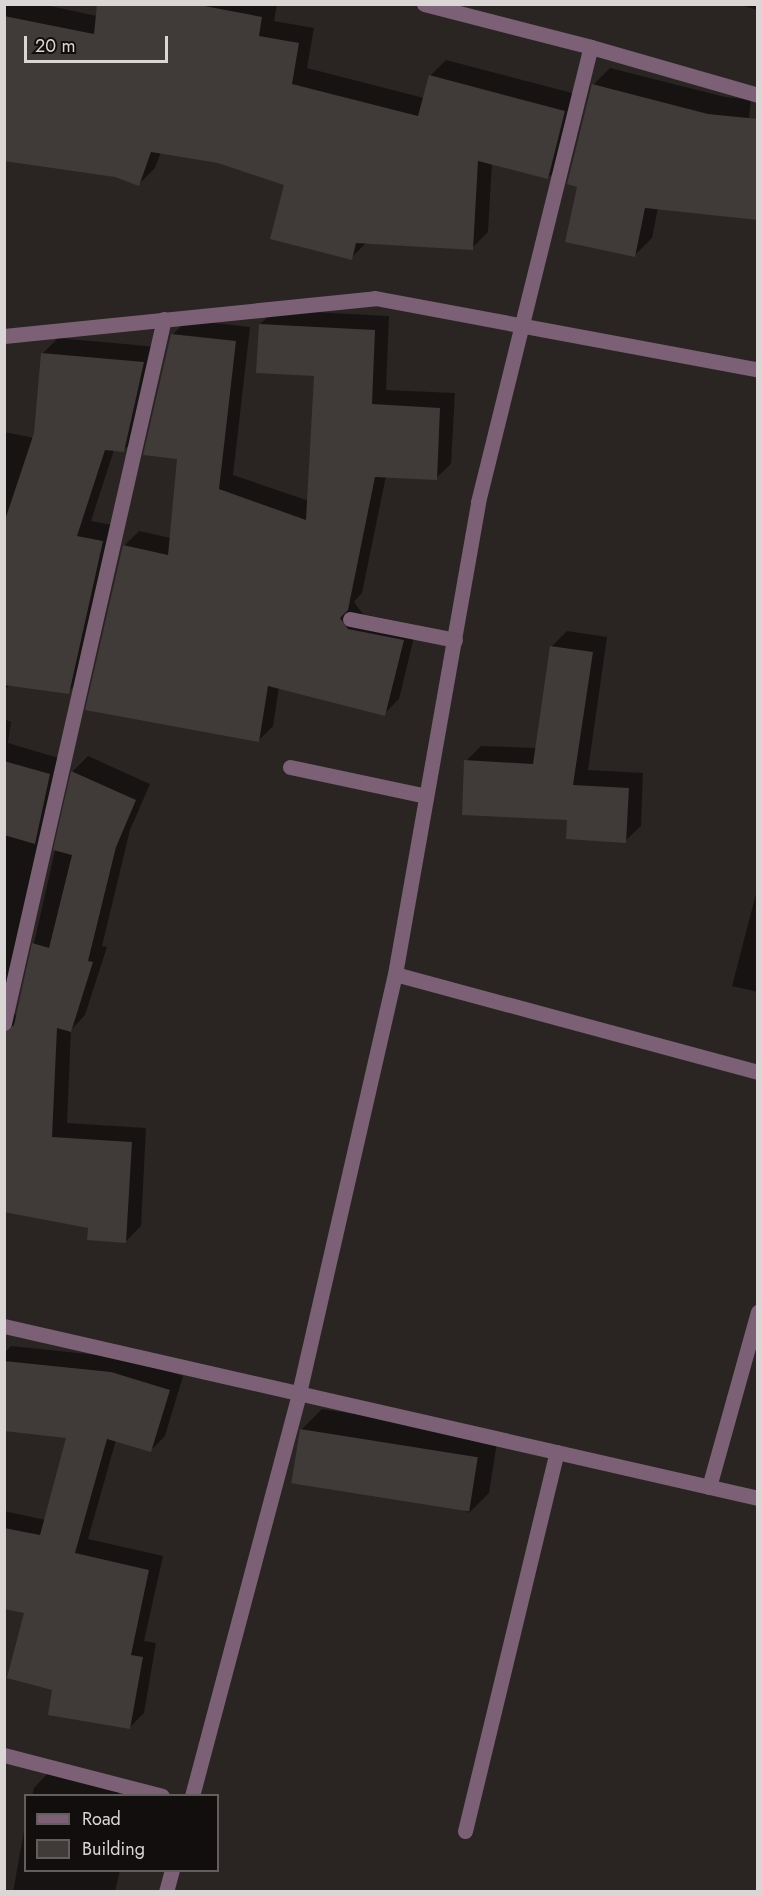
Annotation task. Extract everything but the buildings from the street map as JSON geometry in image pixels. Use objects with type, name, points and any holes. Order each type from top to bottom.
[{"type":"street","points":[[424,4],[591,47],[758,95]]},
{"type":"street","points":[[193,1794],[299,1393],[394,974],[478,501],[591,47]]},
{"type":"street","points":[[4,336],[375,298],[758,370]]},
{"type":"street","points":[[4,1023],[164,319]]},
{"type":"street","points":[[351,619],[455,640]]},
{"type":"street","points":[[290,767],[426,796]]},
{"type":"street","points":[[394,974],[758,1072]]},
{"type":"street","points":[[709,1487],[758,1312]]},
{"type":"street","points":[[4,1326],[758,1498]]},
{"type":"street","points":[[465,1830],[556,1452]]},
{"type":"street","points":[[4,1755],[154,1794]]},
{"type":"street","points":[[166,1892],[171,1872]]}]
